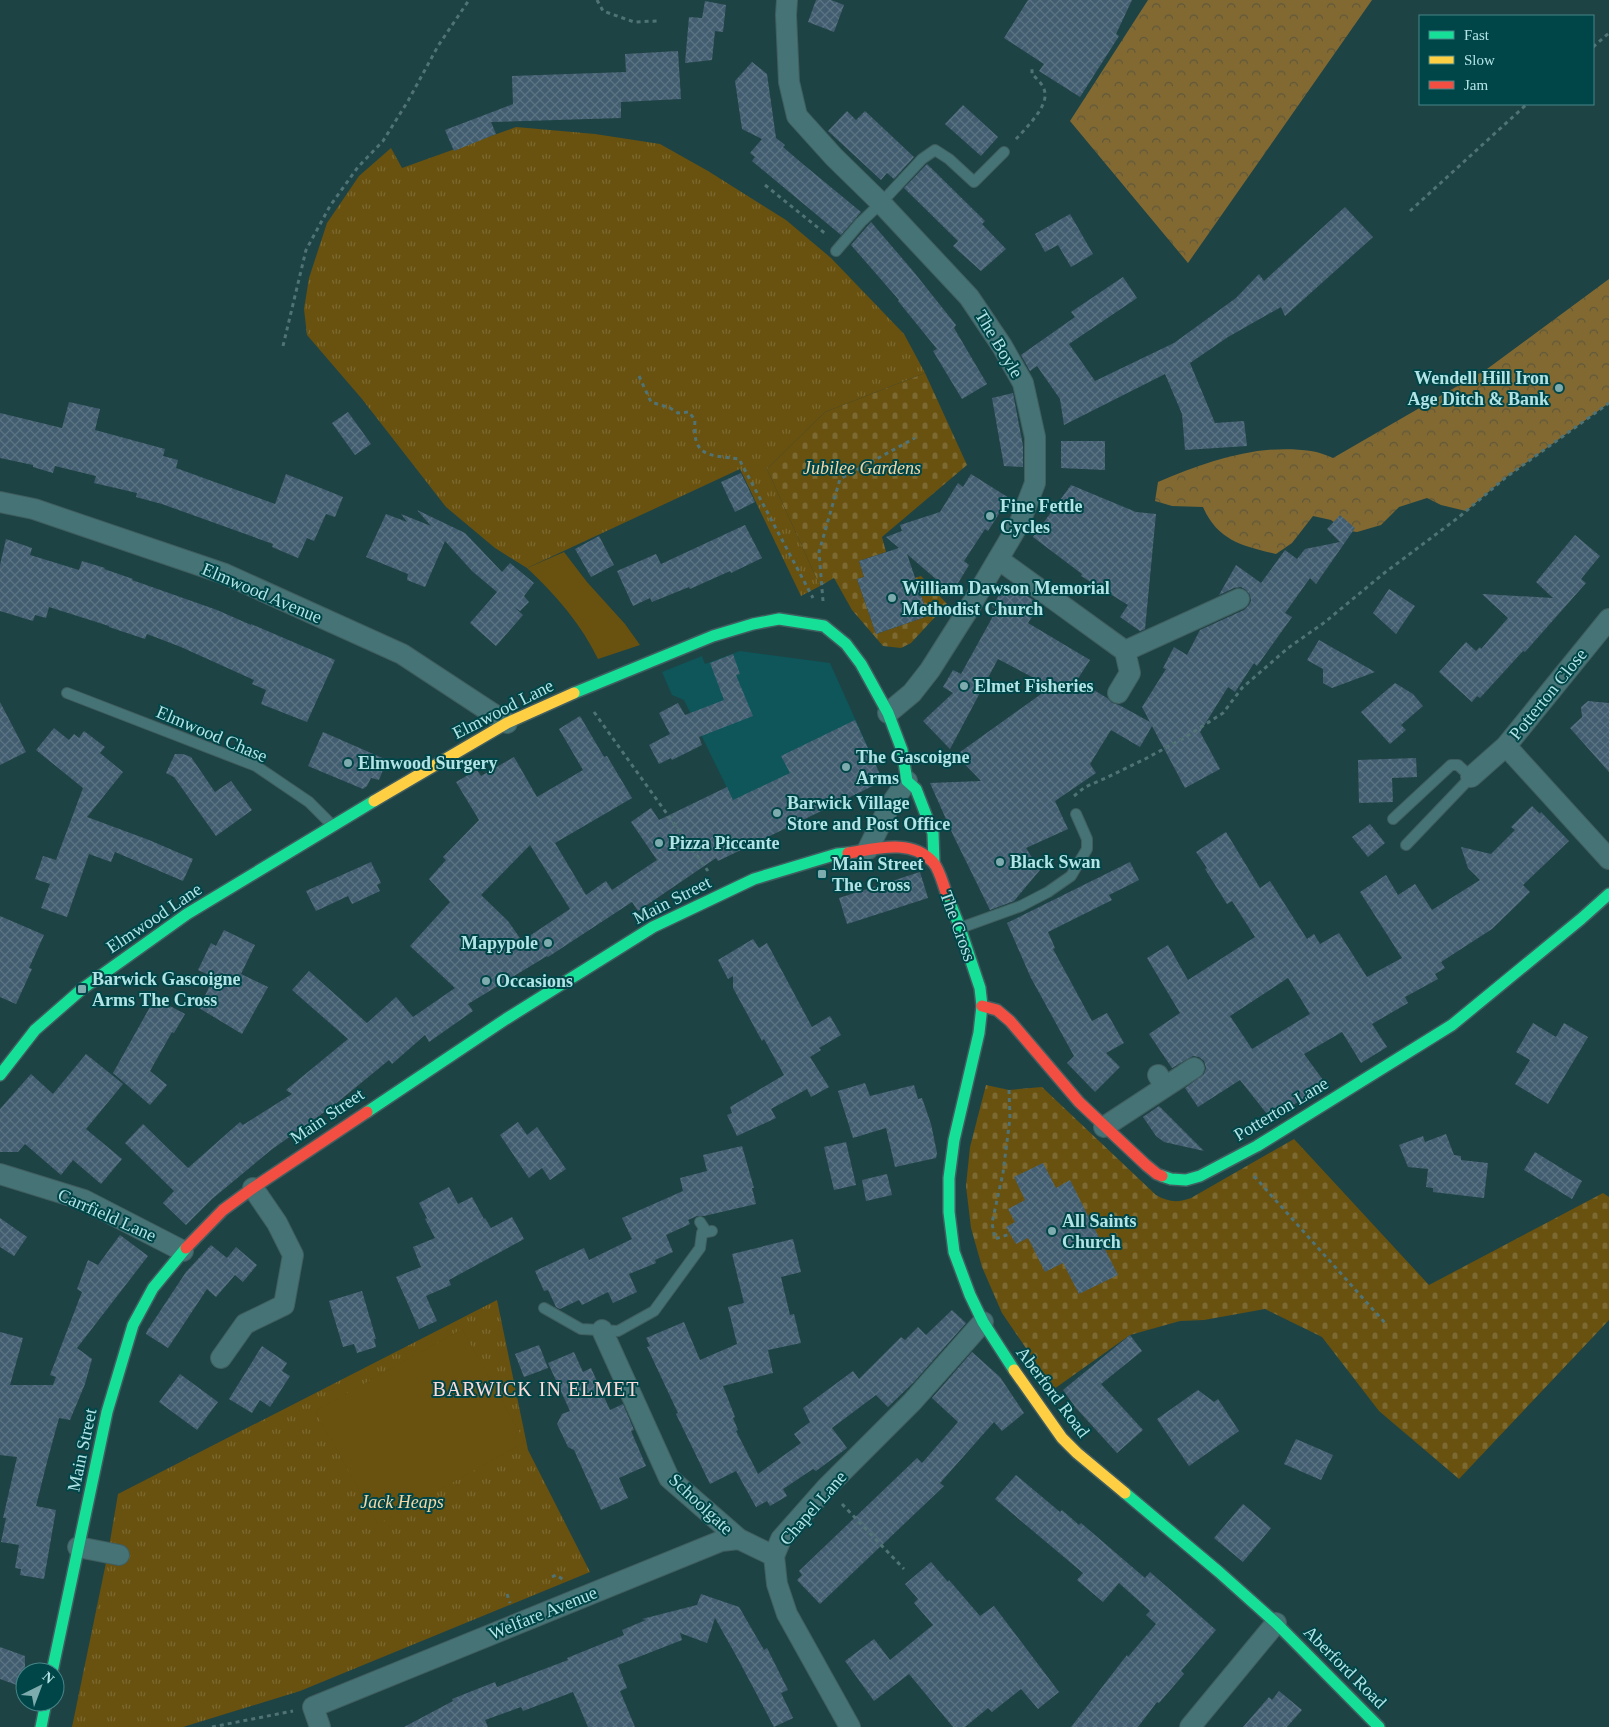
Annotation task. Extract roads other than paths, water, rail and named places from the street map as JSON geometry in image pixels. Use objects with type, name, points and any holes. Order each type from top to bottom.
[{"type":"street","name":"The Boyle","points":[[788,0],[786,15],[789,82],[797,116],[969,297],[1002,346],[1023,383],[1035,437],[1035,483],[1020,522],[930,670],[912,693],[888,713]]},
{"type":"street","name":"Elmwood Avenue","points":[[0,502],[34,509],[224,574],[402,654],[507,723]]},
{"type":"street","points":[[998,559],[1125,652],[1130,673],[1118,693]]},
{"type":"street","points":[[1125,652],[1239,598]]},
{"type":"street","name":"Elmwood Lane","points":[[0,1075],[35,1030],[82,989],[187,914],[332,825],[507,723],[713,636],[753,624],[779,619],[824,626],[846,644],[861,664],[888,713]]},
{"type":"street","name":"Potterton Close","points":[[1471,777],[1506,746],[1609,619]]},
{"type":"street","name":"The Cross","points":[[888,713],[902,750],[907,781],[916,790],[933,833],[934,863],[960,928],[980,988]]},
{"type":"street","name":"Potterton Close","points":[[1506,746],[1609,858]]},
{"type":"street","points":[[868,849],[889,807],[907,781]]},
{"type":"street","name":"Main Street","points":[[54,1662],[107,1412],[133,1325],[153,1288],[183,1251],[223,1210],[506,1019],[653,927],[754,879],[837,854],[868,849],[905,847],[921,853],[934,863]]},
{"type":"street","name":"Potterton Lane","points":[[982,1006],[997,1010],[1010,1021],[1057,1077],[1104,1127],[1146,1165],[1158,1174],[1171,1179],[1186,1180],[1200,1176],[1257,1146],[1452,1025],[1609,894]]},
{"type":"street","name":"Aberford Road","points":[[980,988],[982,1006],[979,1033],[954,1140],[949,1178],[949,1212],[954,1252],[970,1295],[983,1322],[1031,1396],[1062,1438],[1077,1453],[1219,1572],[1276,1623],[1379,1727]]},
{"type":"street","points":[[1104,1127],[1162,1081],[1194,1068]]},
{"type":"street","name":"Carrfield Lane","points":[[0,1174],[84,1200],[183,1251]]},
{"type":"street","points":[[221,1358],[245,1324],[284,1305],[293,1255],[277,1224],[253,1188]]},
{"type":"street","name":"Chapel Lane","points":[[850,1727],[787,1614],[777,1584],[774,1556],[781,1539],[827,1487],[912,1402],[983,1322]]},
{"type":"street","name":"Schoolgate","points":[[602,1330],[669,1478],[739,1539]]},
{"type":"street","points":[[739,1539],[774,1556]]},
{"type":"street","name":"Welfare Avenue","points":[[320,1727],[313,1707],[721,1541],[739,1539]]},
{"type":"street","points":[[78,1547],[119,1555]]},
{"type":"street","points":[[1190,1727],[1276,1623]]},
{"type":"street","points":[[41,1727],[44,1712]]},
{"type":"lane","points":[[838,249],[861,222],[922,159],[935,150],[949,159],[974,182],[1004,152]]},
{"type":"lane","name":"Elmwood Chase","points":[[68,693],[256,766],[309,802],[332,825]]},
{"type":"lane","points":[[1393,819],[1451,765],[1458,765],[1471,777],[1406,845]]},
{"type":"lane","points":[[960,928],[1021,906],[1048,892],[1071,876],[1086,849],[1088,839],[1076,814]]},
{"type":"lane","points":[[544,1308],[581,1329],[618,1331],[654,1311],[700,1248],[707,1232],[700,1222]]},
{"type":"place","name":"Wendell Hill Iron Age Ditch & Bank","points":[[1559,388]]},
{"type":"place","name":"Fine Fettle Cycles","points":[[990,516]]},
{"type":"place","name":"William Dawson Memorial Methodist Church","points":[[892,598]]},
{"type":"place","name":"Elmet Fisheries","points":[[964,686]]},
{"type":"place","name":"Elmwood Surgery","points":[[348,763]]},
{"type":"place","name":"The Gascoigne Arms","points":[[846,767]]},
{"type":"place","name":"Barwick Village Store and Post Office","points":[[777,813]]},
{"type":"place","name":"Pizza Piccante","points":[[659,843]]},
{"type":"place","name":"Black Swan","points":[[1000,862]]},
{"type":"place","name":"Main Street The Cross","points":[[822,874]]},
{"type":"place","name":"Mapypole","points":[[548,943]]},
{"type":"place","name":"Occasions","points":[[486,981]]},
{"type":"place","name":"Barwick Gascoigne Arms The Cross","points":[[82,989]]},
{"type":"place","name":"All Saints Church","points":[[1052,1231]]},
{"type":"district","name":"BARWICK IN ELMET","points":[[536,1389]]},
{"type":"park label","name":"Jubilee Gardens","points":[[862,468]]},
{"type":"park label","name":"Jack Heaps","points":[[402,1502]]}]
